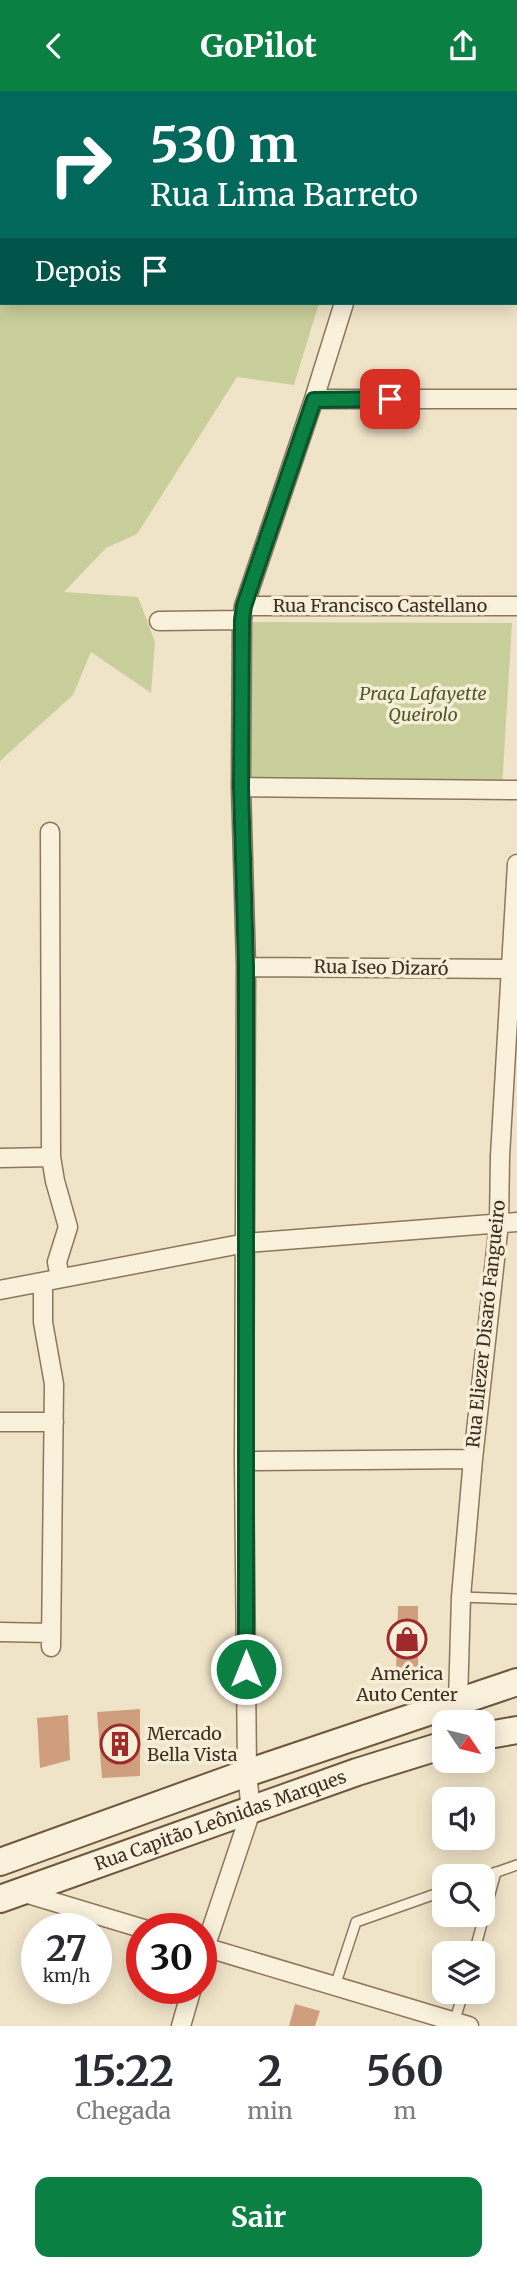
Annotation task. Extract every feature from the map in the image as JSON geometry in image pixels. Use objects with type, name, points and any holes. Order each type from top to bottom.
[{"type":"main road","name":"Rua Capitão Leônidas Marques","points":[[0,1862],[247,1773],[517,1682]]},
{"type":"main road","points":[[495,1734],[517,1730]]},
{"type":"main road","name":"Rua Capitão Leônidas Marques","points":[[11,1895],[357,1772],[432,1749]]},
{"type":"street","points":[[216,1913],[251,1811],[247,1773],[244,1461],[246,967],[241,787],[243,613],[343,305]]},
{"type":"street","points":[[314,400],[517,399]]},
{"type":"street","name":"Rua Francisco Castellano","points":[[159,621],[243,613],[517,607]]},
{"type":"street","points":[[241,787],[517,790]]},
{"type":"street","points":[[0,1632],[51,1640],[54,1375],[43,1322],[68,1227],[51,1157],[50,832]]},
{"type":"street","name":"Rua Eliezer Disaró Fangueiro","points":[[458,1701],[461,1597],[472,1459],[508,1222],[500,1156],[514,969],[517,863]]},
{"type":"street","name":"Rua Iseo Dizaró","points":[[246,967],[514,969]]},
{"type":"street","points":[[0,1158],[51,1157]]},
{"type":"street","points":[[0,1290],[246,1243],[508,1222]]},
{"type":"street","points":[[0,1422],[54,1422]]},
{"type":"street","points":[[244,1461],[472,1459]]},
{"type":"street","points":[[495,1739],[517,1744]]},
{"type":"street","points":[[11,1895],[126,1924]]},
{"type":"street","points":[[217,1955],[335,1986],[461,2024]]},
{"type":"street","points":[[181,2026],[187,2004]]},
{"type":"lane","points":[[461,1597],[517,1599]]},
{"type":"lane","points":[[477,1941],[496,1873],[517,1865]]},
{"type":"lane","points":[[335,1986],[356,1922],[432,1895]]},
{"type":"lane","points":[[461,2024],[463,2004]]},
{"type":"green space","points":[[0,305],[318,305],[294,385],[237,377],[137,534],[106,548],[64,592],[138,597],[155,642],[151,693],[91,652],[73,695],[0,761]]},
{"type":"green space","name":"Praça Lafayette Queirolo","points":[[251,622],[512,623],[502,789],[252,780]]},
{"type":"building","name":"América Auto Center","points":[[398,1606],[418,1606],[418,1673],[396,1673]]},
{"type":"building","name":"Mercado Bella Vista","points":[[140,1709],[140,1776],[102,1778],[97,1712]]},
{"type":"building","points":[[68,1715],[70,1760],[40,1768],[37,1718]]},
{"type":"building","points":[[295,2004],[320,2011],[315,2026],[289,2026]]},
{"type":"place","name":"América Auto Center","points":[[407,1639]]},
{"type":"place","name":"Mercado Bella Vista","points":[[120,1744]]},
{"type":"route","points":[[246,1669],[246,967],[241,787],[242,620],[244,606],[314,400],[390,399]]}]
